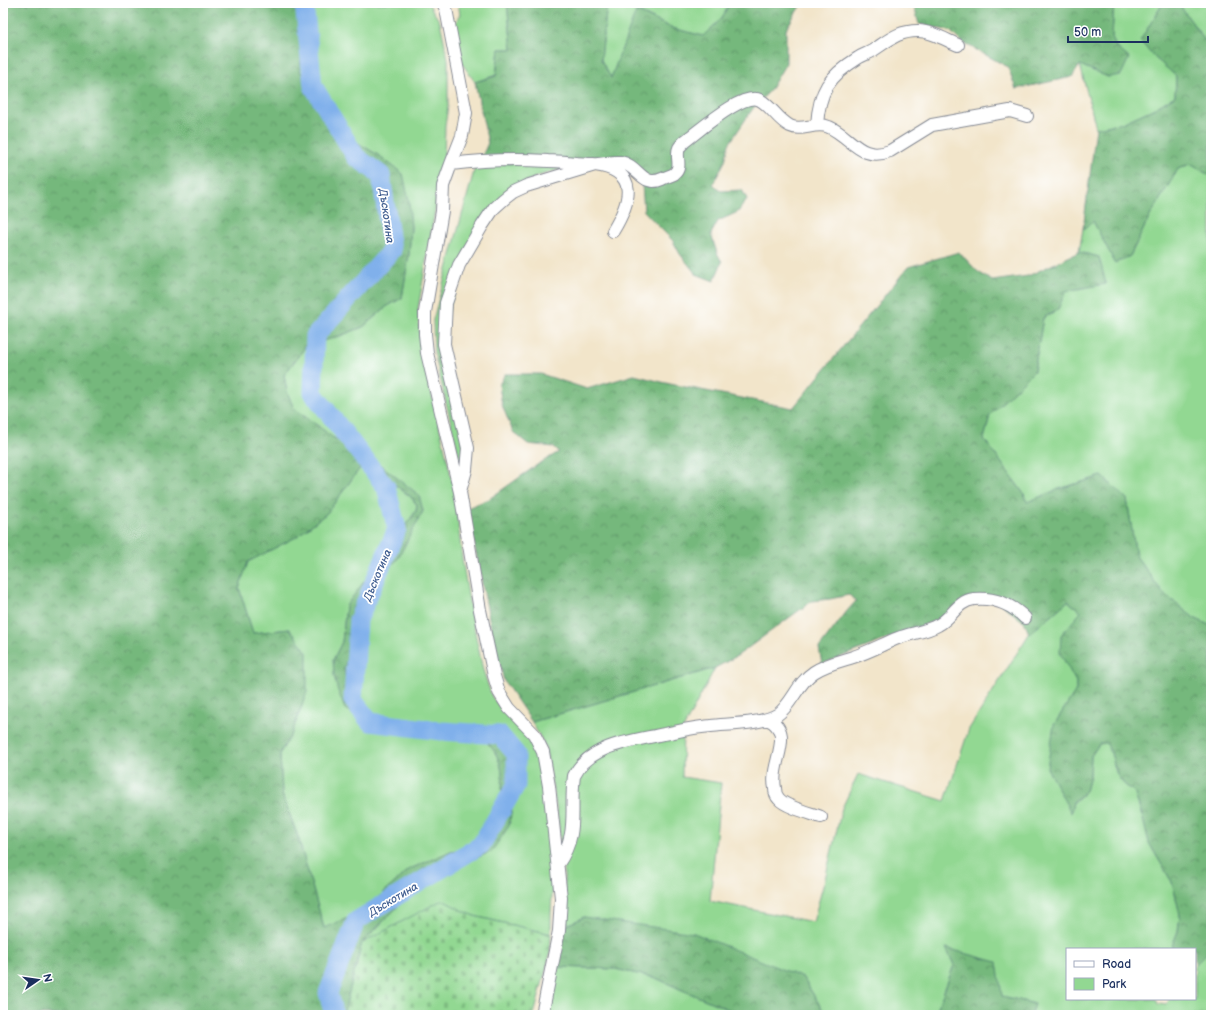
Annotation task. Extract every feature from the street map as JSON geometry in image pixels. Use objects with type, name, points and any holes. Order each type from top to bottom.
[{"type":"street","points":[[443,3],[446,8],[466,113],[462,136],[444,186],[442,211],[425,312],[425,334],[427,353],[460,492],[480,610],[494,676],[499,692],[509,708],[534,734],[542,752],[549,786],[561,898],[559,931],[542,1015]]},
{"type":"street","points":[[817,125],[820,102],[823,92],[830,80],[841,70],[892,37],[911,32],[925,32],[958,45]]},
{"type":"street","points":[[460,492],[466,470],[468,448],[444,344],[446,303],[459,265],[482,226],[494,208],[513,192],[526,186],[595,165],[612,162],[622,162],[630,166],[647,180],[656,182],[676,171],[678,167],[679,148],[685,142],[736,104],[751,98],[762,100],[789,126],[800,128],[823,125],[833,129],[859,149],[867,153],[883,154],[901,145],[932,124],[1010,111],[1028,116]]},
{"type":"street","points":[[451,164],[478,161],[547,160],[604,166],[621,174],[628,186],[628,193],[621,219],[613,231]]},
{"type":"street","points":[[558,864],[567,852],[573,828],[574,776],[584,762],[603,750],[622,742],[703,727],[768,719],[783,709],[801,683],[815,671],[827,665],[866,653],[898,638],[943,623],[960,604],[966,601],[981,598],[998,601],[1008,604],[1016,609],[1025,618]]},
{"type":"street","points":[[768,719],[774,722],[780,729],[782,740],[773,774],[773,782],[777,796],[784,803],[821,817]]},
{"type":"green space","points":[[3,3],[299,3],[305,16],[300,71],[313,89],[325,111],[340,128],[353,140],[378,155],[403,174],[409,201],[411,227],[409,254],[402,298],[386,307],[363,327],[337,337],[306,346],[284,375],[287,392],[294,409],[332,437],[377,462],[419,495],[423,511],[398,558],[375,585],[361,606],[352,645],[344,668],[348,692],[364,714],[384,720],[422,721],[478,728],[509,736],[512,748],[520,765],[509,826],[492,851],[448,871],[402,902],[362,943],[344,1012],[345,1015],[3,1015]],"holes":[[[360,468],[366,471],[378,472],[411,497],[417,505],[416,511],[346,606],[342,642],[333,660],[334,676],[345,709],[369,724],[393,733],[420,732],[451,734],[484,739],[497,756],[501,768],[502,791],[495,814],[478,846],[451,851],[410,869],[362,912],[324,928],[298,837],[282,794],[280,753],[292,733],[307,692],[307,652],[290,629],[253,633],[239,588],[248,562],[296,537],[327,513]]]},
{"type":"green space","points":[[299,3],[428,3],[440,22],[448,59],[448,106],[445,126],[444,157],[418,309],[420,345],[454,488],[462,558],[471,613],[483,670],[492,697],[515,725],[522,729],[538,750],[554,859],[551,934],[474,916],[442,901],[362,943],[402,902],[448,871],[492,851],[514,795],[520,765],[508,736],[422,721],[384,720],[364,714],[348,692],[344,668],[352,645],[361,606],[375,585],[398,558],[423,511],[418,495],[377,462],[332,437],[294,409],[287,392],[284,375],[306,346],[337,337],[363,327],[386,307],[402,298],[409,254],[411,227],[403,174],[378,155],[353,140],[340,128],[325,111],[313,89],[300,71],[305,16]]},
{"type":"green space","points":[[458,3],[507,3],[512,49],[499,49],[496,75],[475,82],[463,65],[454,26],[460,14]]},
{"type":"green space","points":[[507,3],[607,3],[601,60],[611,78],[636,11],[672,28],[703,36],[722,17],[728,3],[802,3],[786,29],[786,63],[769,92],[756,104],[729,144],[725,161],[713,184],[721,191],[742,190],[747,199],[738,212],[718,221],[711,234],[717,253],[722,262],[714,281],[696,274],[680,254],[673,241],[644,211],[642,185],[621,163],[476,164],[488,143],[475,82],[496,76],[499,49],[512,49]]},
{"type":"green space","points":[[607,3],[728,3],[722,17],[703,36],[672,28],[637,11],[611,78],[601,60]]},
{"type":"green space","points":[[913,3],[1114,3],[1112,37],[1116,47],[1129,58],[1121,75],[1108,77],[1080,65],[1072,77],[1016,89],[1008,67],[960,41],[950,31],[919,24]]},
{"type":"green space","points":[[1114,3],[1163,3],[1140,41],[1153,56],[1176,76],[1175,96],[1155,108],[1122,123],[1096,128],[1080,65],[1108,77],[1115,47],[1112,37]]},
{"type":"green space","points":[[1163,3],[1178,3],[1206,42],[1211,43],[1211,176],[1190,164],[1178,169],[1150,216],[1130,256],[1115,263],[1093,221],[1083,229],[1096,128],[1122,123],[1155,108],[1175,96],[1176,76],[1153,56],[1140,41]]},
{"type":"green space","points":[[1178,3],[1211,3],[1211,43],[1206,42]]},
{"type":"green space","points":[[583,158],[564,168],[538,176],[516,186],[467,248],[441,336],[463,440],[461,465],[434,352],[433,320],[476,164]]},
{"type":"green space","points":[[1190,164],[1211,176],[1211,626],[1194,618],[1162,592],[1136,556],[1127,499],[1102,476],[1059,489],[1026,503],[1024,494],[984,439],[990,415],[1034,371],[1043,318],[1058,309],[1065,291],[1099,257],[1079,252],[1083,229],[1093,221],[1115,262],[1130,256],[1150,216],[1178,169]]},
{"type":"green space","points":[[959,252],[977,271],[992,281],[1028,276],[1079,252],[1099,257],[1106,284],[1066,291],[1058,309],[1043,318],[1034,371],[990,415],[984,439],[1024,494],[1027,502],[1059,489],[1102,476],[1127,499],[1136,556],[1162,592],[1194,618],[1211,626],[1211,951],[1208,952],[1196,964],[1196,948],[1171,948],[1178,931],[1180,915],[1172,882],[1149,843],[1134,791],[1121,781],[1106,743],[1099,744],[1091,756],[1090,776],[1086,791],[1073,802],[1071,813],[1047,768],[1054,725],[1076,690],[1076,682],[1060,653],[1061,635],[1081,612],[1068,601],[1029,634],[1025,623],[999,602],[982,599],[942,618],[822,664],[819,648],[856,601],[849,595],[812,601],[737,656],[715,668],[532,722],[504,681],[493,638],[467,508],[489,499],[537,465],[559,452],[553,447],[528,444],[513,432],[502,405],[499,385],[505,374],[541,374],[587,389],[634,375],[670,384],[793,408],[908,267]]},
{"type":"green space","points":[[360,468],[366,471],[378,472],[411,497],[417,505],[416,511],[346,606],[342,642],[333,660],[345,709],[393,733],[420,732],[451,734],[484,739],[497,756],[501,768],[502,791],[495,814],[478,846],[451,851],[410,869],[362,912],[324,928],[298,837],[282,794],[280,753],[292,733],[290,629],[253,633],[239,588],[248,561],[296,537],[327,513]]},
{"type":"green space","points":[[1068,601],[1081,612],[1061,653],[1076,682],[1076,690],[1054,725],[1073,803],[1086,791],[1090,776],[1091,756],[1099,744],[1106,742],[1110,749],[1117,775],[1126,786],[1134,791],[1153,850],[1172,882],[1180,915],[1178,931],[1171,948],[1066,948],[1066,1000],[1156,1000],[1158,1004],[1167,1005],[1169,1000],[1196,1000],[1196,964],[1208,952],[1211,951],[1211,1015],[1031,1015],[1035,1004],[1002,996],[947,948],[954,965],[935,1015],[826,1015],[803,978],[584,917],[565,926],[564,873],[557,811],[545,746],[532,722],[715,668],[683,729],[682,777],[721,783],[710,901],[813,922],[842,808],[858,774],[945,801],[969,729],[1029,634]]},
{"type":"green space","points":[[442,900],[474,916],[551,934],[550,954],[534,1015],[345,1015],[344,1012],[362,943]]},
{"type":"green space","points":[[584,917],[694,933],[803,978],[826,1015],[742,1015],[656,978],[615,969],[556,967],[565,926]]},
{"type":"green space","points":[[946,948],[997,962],[1002,996],[1035,1004],[1031,1015],[935,1015],[954,965]]},
{"type":"green space","points":[[556,967],[615,969],[656,978],[742,1015],[543,1015]]},
{"type":"waterway","name":"Дъскотина","points":[[304,3],[313,86],[356,157],[381,175],[392,250],[315,336],[313,393],[386,487],[397,529],[358,620],[353,700],[370,722],[442,731],[500,735],[516,754],[516,785],[481,845],[356,921],[328,993],[334,1015]]}]
